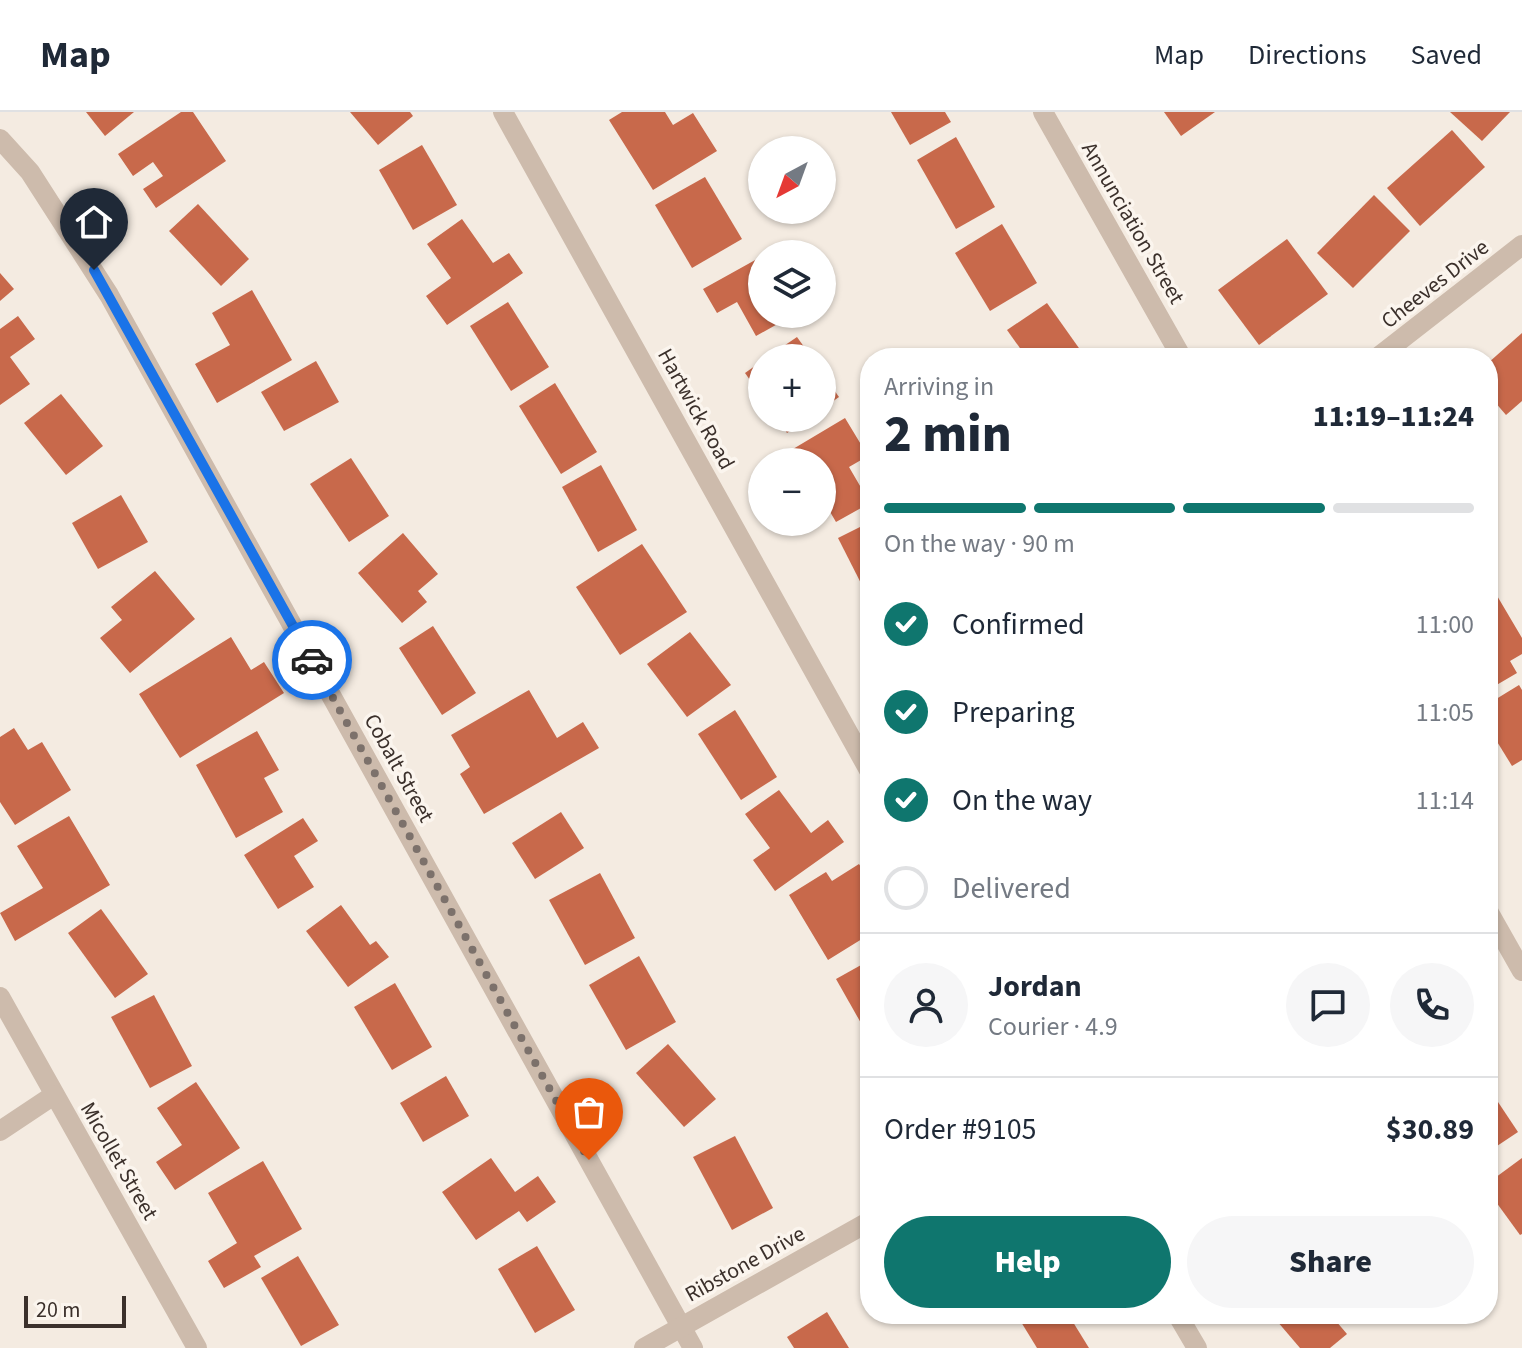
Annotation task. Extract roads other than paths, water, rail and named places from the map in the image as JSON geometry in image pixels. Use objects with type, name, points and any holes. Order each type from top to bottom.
[{"type":"street","name":"Hartwick Road","points":[[503,112],[860,754]]},
{"type":"street","name":"Annunciation Street","points":[[1043,112],[1176,348]]},
{"type":"street","name":"Cobalt Street","points":[[0,139],[30,172],[109,295],[693,1348]]},
{"type":"street","name":"Cheeves Drive","points":[[1390,348],[1522,245]]},
{"type":"street","points":[[1498,929],[1522,971]]},
{"type":"street","name":"Micollet Street","points":[[0,997],[197,1348]]},
{"type":"street","points":[[0,1131],[54,1095]]},
{"type":"street","name":"Ribstone Drive","points":[[644,1348],[860,1227]]},
{"type":"street","points":[[1183,1324],[1197,1348]]}]
